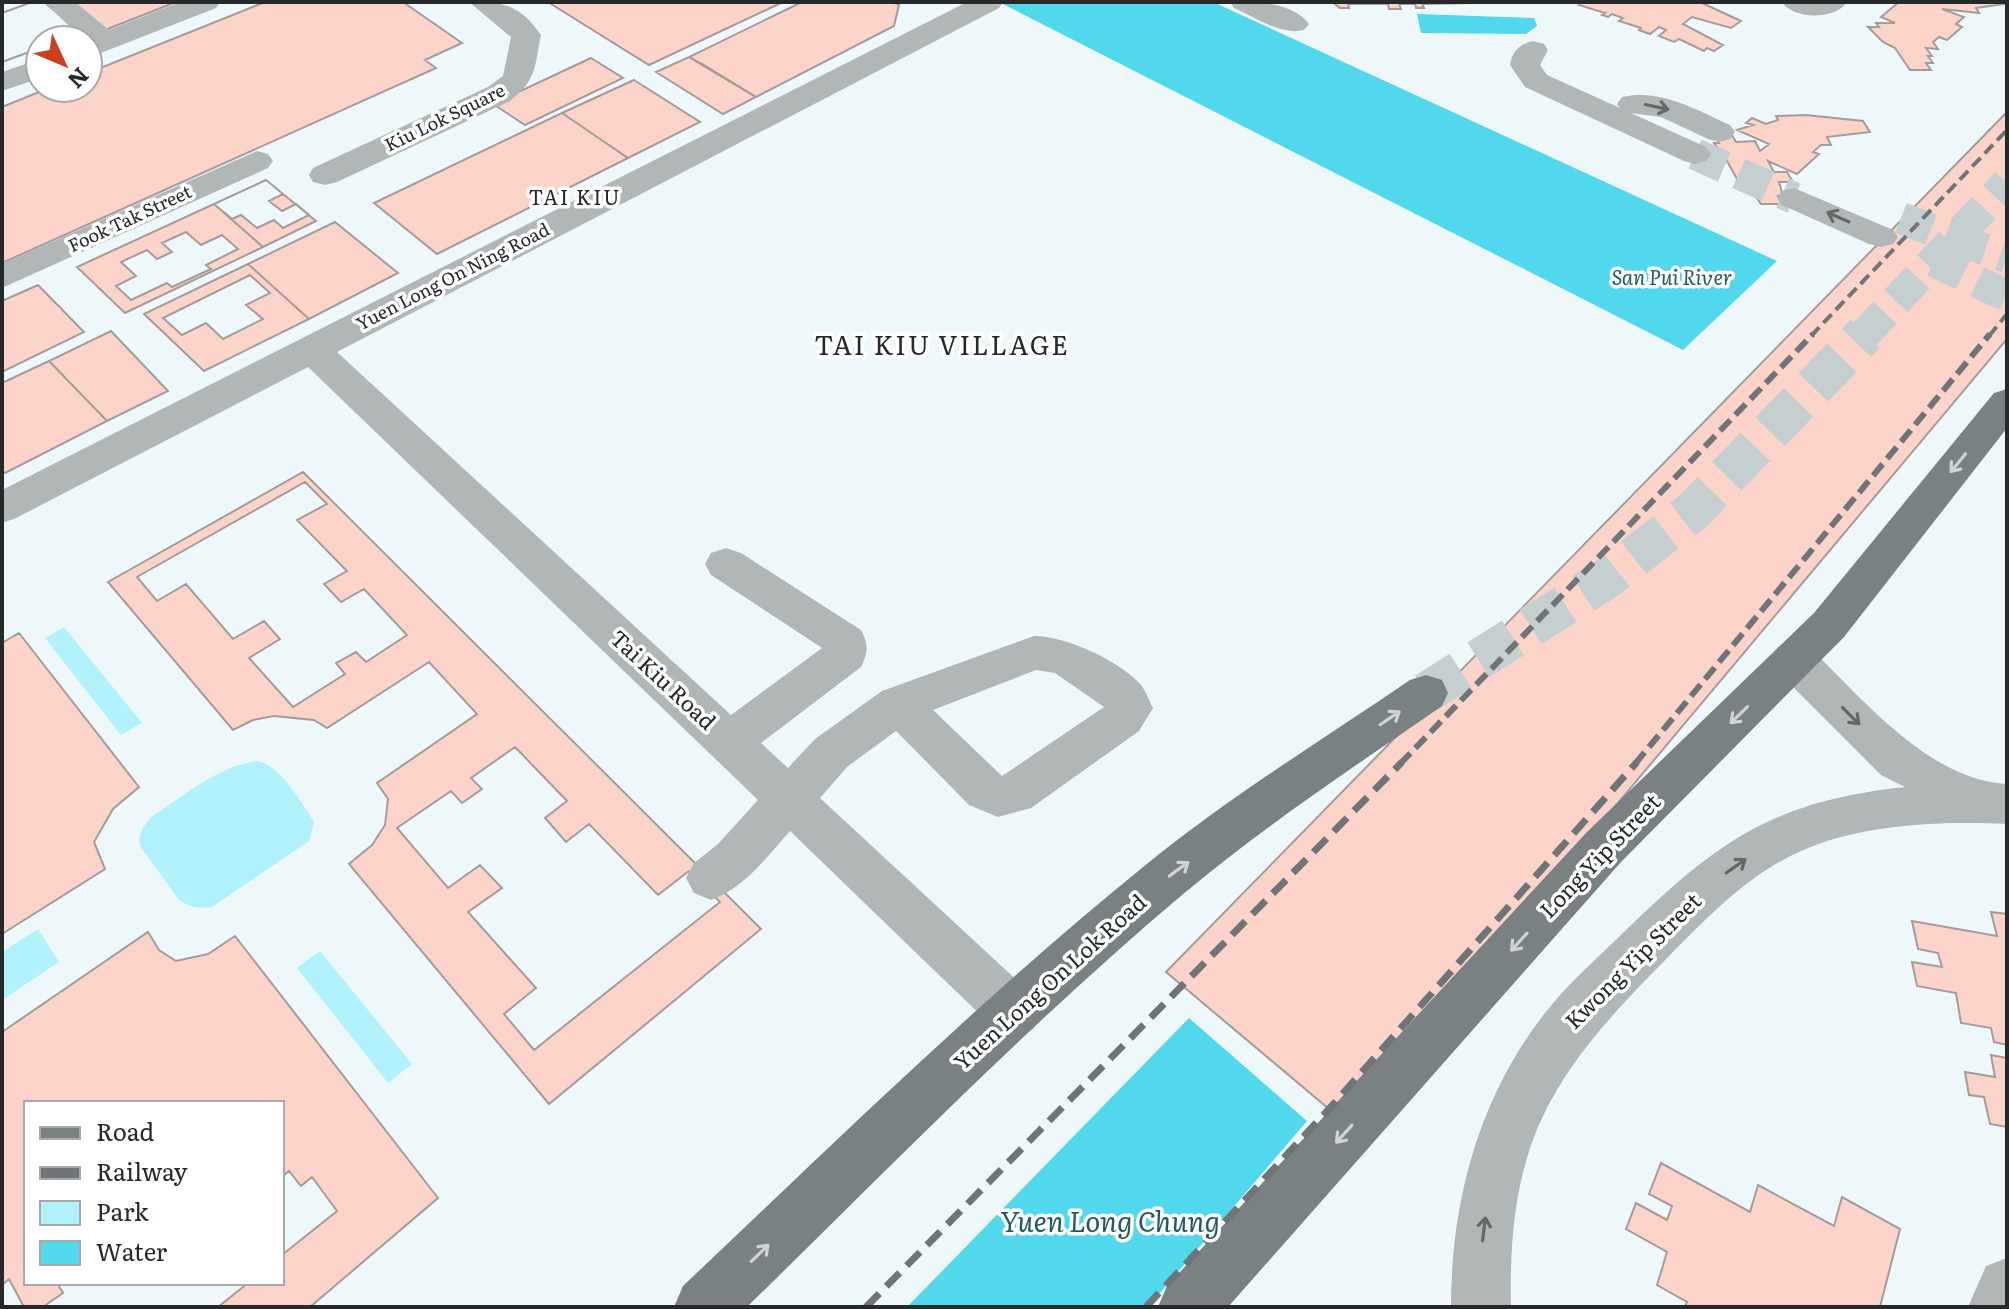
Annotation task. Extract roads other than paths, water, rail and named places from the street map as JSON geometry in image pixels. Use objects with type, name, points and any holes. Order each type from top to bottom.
[{"type":"main road","name":"Long Yip Street","points":[[1188,1307],[1604,847],[1829,625],[2007,402]]},
{"type":"main road","name":"Yuen Long On Lok Road","points":[[704,1307],[1014,1012],[1166,878],[1309,773],[1426,693]]},
{"type":"street","points":[[58,2],[77,24]]},
{"type":"street","points":[[104,38],[206,2]]},
{"type":"street","name":"Kiu Lok Square","points":[[325,175],[499,94],[517,80],[526,35],[508,18],[483,2]]},
{"type":"street","points":[[1244,2],[1294,24]]},
{"type":"street","name":"Yuen Long On Ning Road","points":[[2,508],[974,5]]},
{"type":"street","points":[[1533,50],[1526,57],[1525,65],[1536,81],[1695,154]]},
{"type":"street","points":[[2,82],[24,74]]},
{"type":"street","points":[[1590,107],[1639,103],[1659,106],[1719,132]]},
{"type":"street","name":"Fook Tak Street","points":[[2,277],[257,161]]},
{"type":"street","points":[[1804,189],[1891,227]]},
{"type":"street","name":"Tai Kiu Road","points":[[311,348],[1014,1012]]},
{"type":"street","points":[[726,564],[846,642],[847,647],[845,655],[729,742]]},
{"type":"street","name":"Kwong Yip Street","points":[[1795,661],[1897,761],[1992,803]]},
{"type":"street","points":[[711,878],[735,859],[831,753],[898,704]]},
{"type":"street","name":"Kwong Yip Street","points":[[1481,1307],[1479,1270],[1489,1192],[1507,1128],[1542,1062],[1563,1031],[1595,994],[1699,894],[1736,865],[1780,837],[1817,823],[1992,803]]},
{"type":"street","points":[[1998,1307],[2007,1287]]},
{"type":"water","name":"San Pui River","points":[[999,2],[1213,2],[1777,261],[1683,350]]},
{"type":"water","points":[[1417,14],[1534,18],[1537,26],[1526,34],[1421,33]]},
{"type":"water","name":"Yuen Long Chung","points":[[1189,1018],[1307,1121],[1148,1307],[907,1307]]},
{"type":"tunnel","points":[[1695,154],[1794,198]]},
{"type":"tunnel","points":[[1863,336],[2007,183]]},
{"type":"tunnel","points":[[1901,218],[1955,239]]},
{"type":"tunnel","points":[[1955,239],[2007,257]]},
{"type":"tunnel","points":[[1934,261],[2007,296]]},
{"type":"tunnel","points":[[1426,693],[1606,579],[1692,512],[1865,334]]},
{"type":"railway","points":[[1811,336],[2007,130]]},
{"type":"railway","points":[[1989,336],[2007,314]]},
{"type":"railway","points":[[1400,764],[1813,334]]},
{"type":"railway","points":[[1635,764],[1990,334]]},
{"type":"railway","points":[[866,1307],[1402,762]]},
{"type":"railway","points":[[1146,1307],[1329,1109],[1637,762]]},
{"type":"district","name":"TAI KIU","points":[[575,198]]},
{"type":"district","name":"TAI KIU VILLAGE","points":[[942,346]]}]
